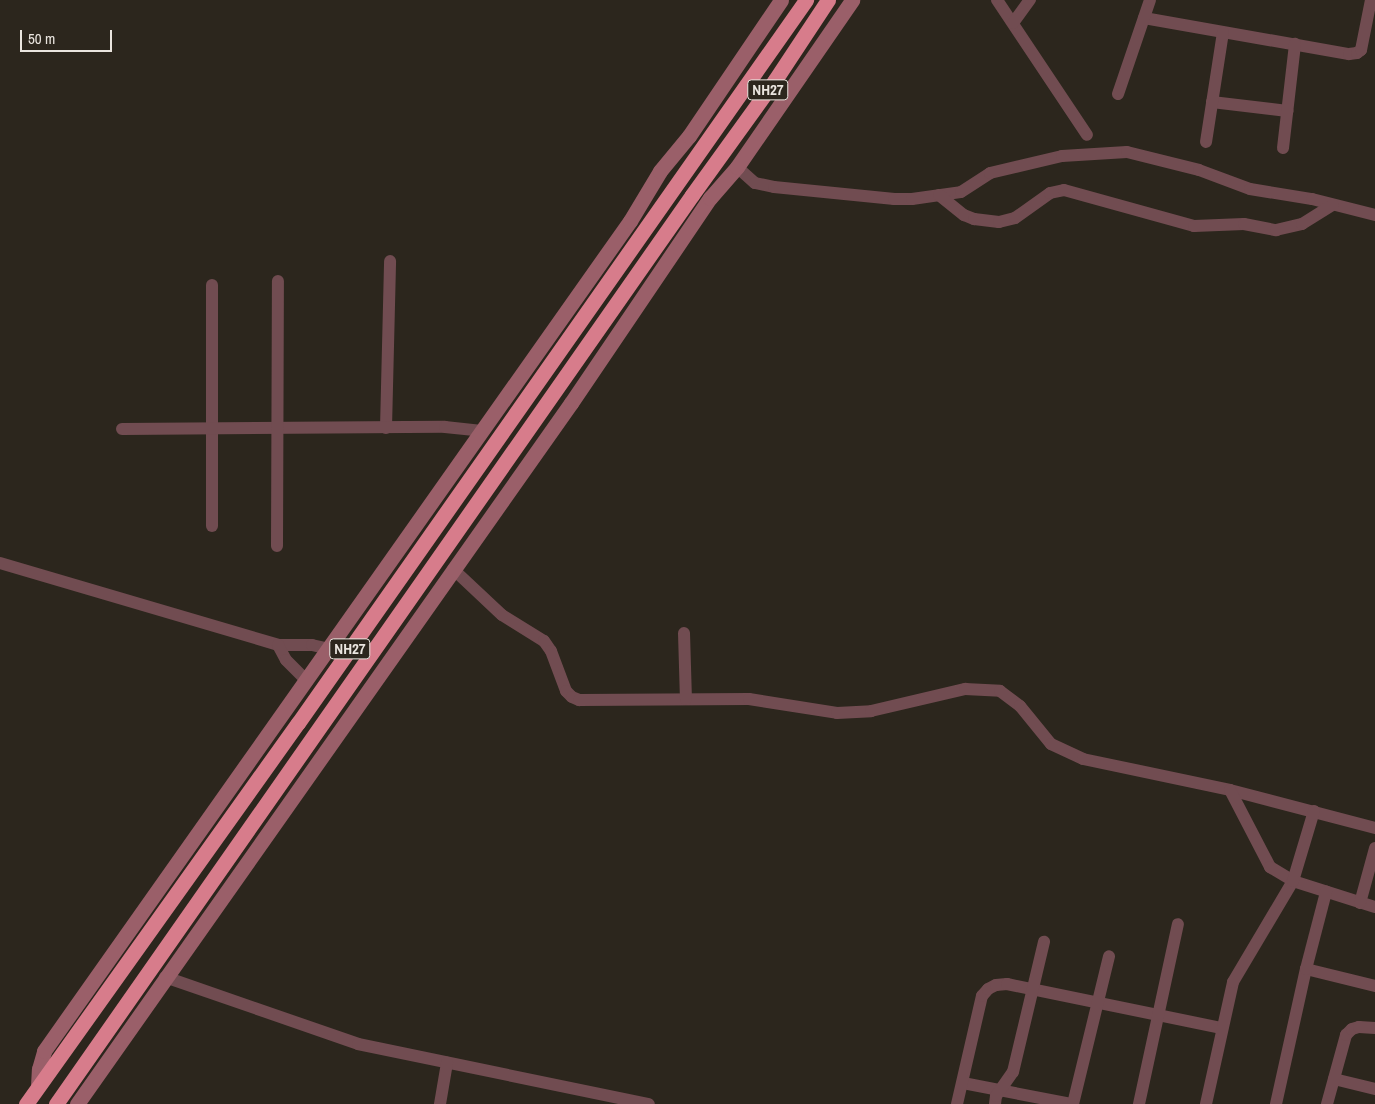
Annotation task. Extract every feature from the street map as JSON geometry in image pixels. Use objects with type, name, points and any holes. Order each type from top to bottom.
[{"type":"highway","name":"NH27","points":[[26,1104],[303,715],[806,0]]},
{"type":"highway","name":"NH27","points":[[56,1104],[692,195],[775,80],[828,0]]},
{"type":"street","points":[[38,1086],[39,1069],[44,1051],[624,229],[660,171],[689,136],[781,0]]},
{"type":"street","points":[[77,1104],[571,403],[710,198],[737,167],[852,0]]},
{"type":"street","points":[[997,0],[1087,135]]},
{"type":"street","points":[[1013,23],[1030,0]]},
{"type":"street","points":[[1118,94],[1150,0]]},
{"type":"street","points":[[1144,18],[1357,53],[1364,43],[1371,0]]},
{"type":"street","points":[[1206,142],[1223,32]]},
{"type":"street","points":[[1283,148],[1295,44]]},
{"type":"street","points":[[1212,102],[1287,111]]},
{"type":"street","points":[[737,167],[755,183],[774,187],[894,199],[961,192],[990,173],[1062,156],[1127,152],[1199,170],[1240,186],[1333,204],[1375,215]]},
{"type":"street","points":[[939,195],[964,215],[974,219],[999,222],[1015,218],[1050,194],[1064,190],[1194,226],[1244,224],[1276,230],[1302,224],[1333,204]]},
{"type":"street","points":[[386,428],[390,261]]},
{"type":"street","points":[[277,546],[278,281]]},
{"type":"street","points":[[212,285],[212,526]]},
{"type":"street","points":[[122,429],[445,427],[482,431]]},
{"type":"street","points":[[0,563],[278,645],[312,645],[329,649]]},
{"type":"street","points":[[454,569],[502,615],[544,640],[551,651],[566,691],[572,697],[591,701],[749,699],[837,713],[871,711],[975,688],[1000,691],[1024,710],[1051,744],[1083,759],[1230,790],[1375,828]]},
{"type":"street","points":[[684,633],[686,699]]},
{"type":"street","points":[[278,645],[290,665],[307,680]]},
{"type":"street","points":[[1230,790],[1266,863],[1293,881],[1375,907]]},
{"type":"street","points":[[1206,1104],[1221,1028],[1236,975],[1293,881],[1314,811]]},
{"type":"street","points":[[1360,903],[1375,848]]},
{"type":"street","points":[[1276,1104],[1306,969],[1326,892]]},
{"type":"street","points":[[1139,1104],[1178,924]]},
{"type":"street","points":[[995,1104],[1000,1090],[1013,1072],[1044,942]]},
{"type":"street","points":[[963,1082],[1072,1104],[1109,956]]},
{"type":"street","points":[[1306,969],[1375,986]]},
{"type":"street","points":[[165,977],[358,1044],[630,1102],[649,1104]]},
{"type":"street","points":[[957,1104],[982,996],[996,984],[1007,984],[1221,1028]]},
{"type":"street","points":[[1327,1104],[1346,1035],[1352,1029],[1359,1026],[1375,1028]]},
{"type":"street","points":[[440,1104],[447,1064]]},
{"type":"street","points":[[1334,1079],[1375,1088]]}]
